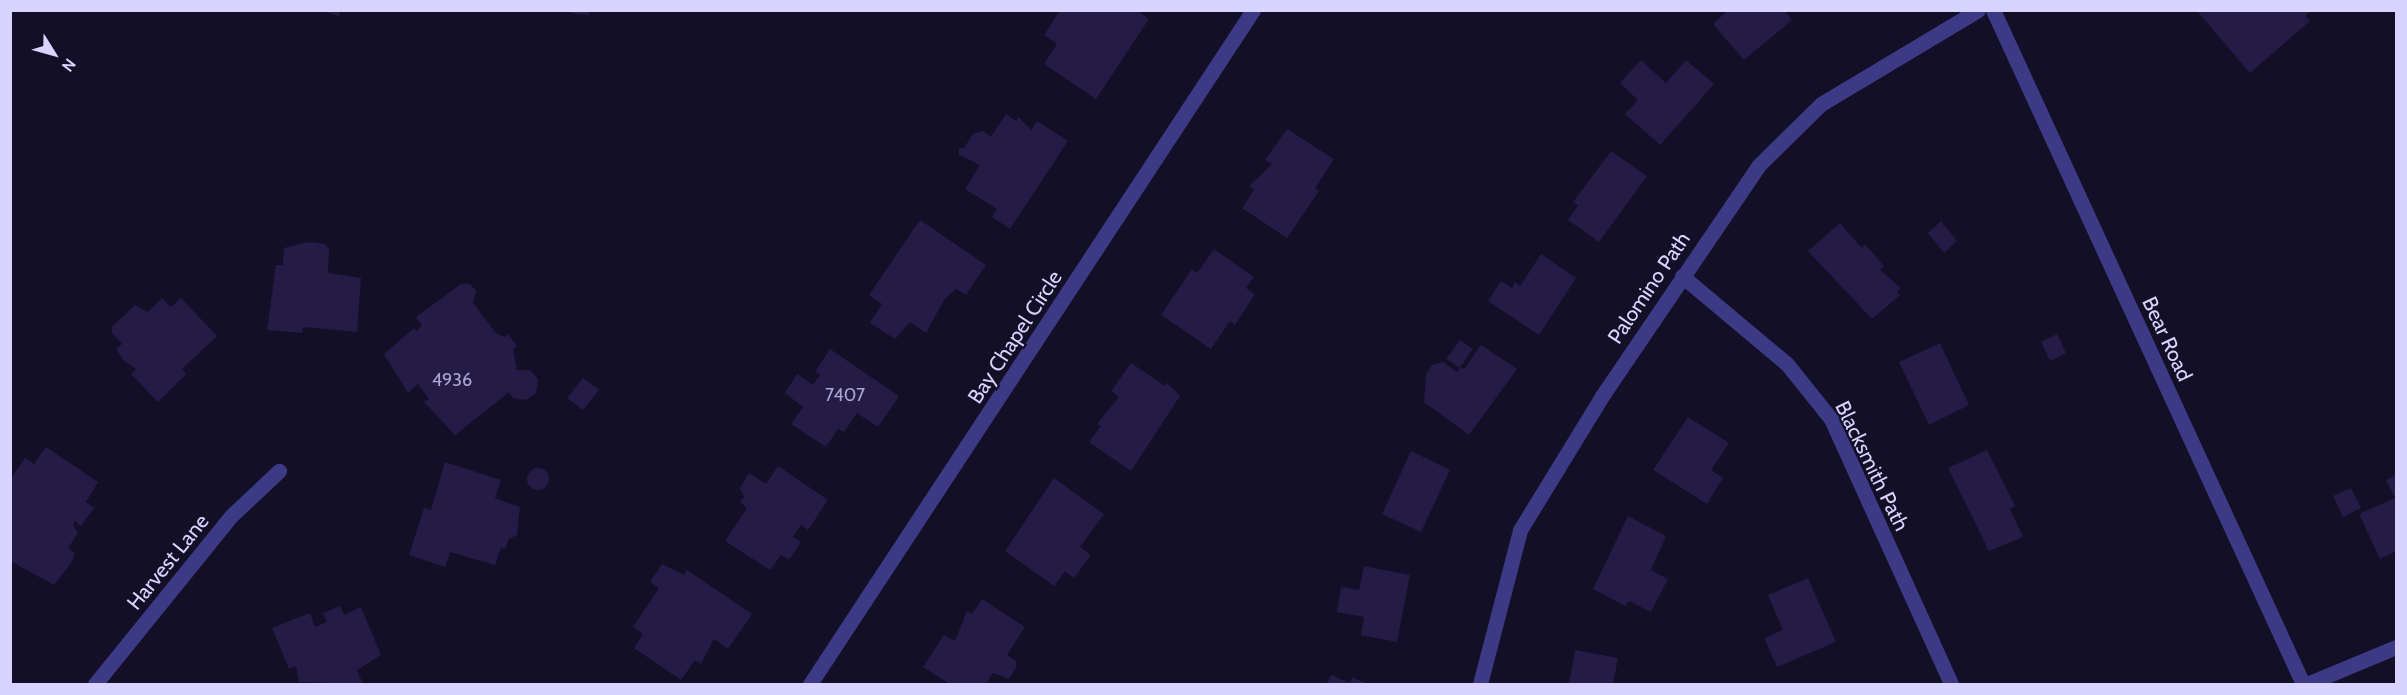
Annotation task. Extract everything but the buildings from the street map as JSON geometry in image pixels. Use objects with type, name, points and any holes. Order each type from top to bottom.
[{"type":"street","name":"Bay Chapel Circle","points":[[810,684],[1253,10]]},
{"type":"street","name":"Palomino Path","points":[[1480,684],[1508,561],[1520,530],[1682,276],[1759,165],[1821,104],[1978,10]]},
{"type":"street","name":"Bear Road","points":[[1993,10],[2303,684]]},
{"type":"street","name":"Blacksmith Path","points":[[1682,276],[1787,364],[1831,419],[1951,684]]},
{"type":"street","name":"Harvest Lane","points":[[95,684],[231,516],[279,471]]},
{"type":"street","points":[[2307,684],[2397,647]]}]
